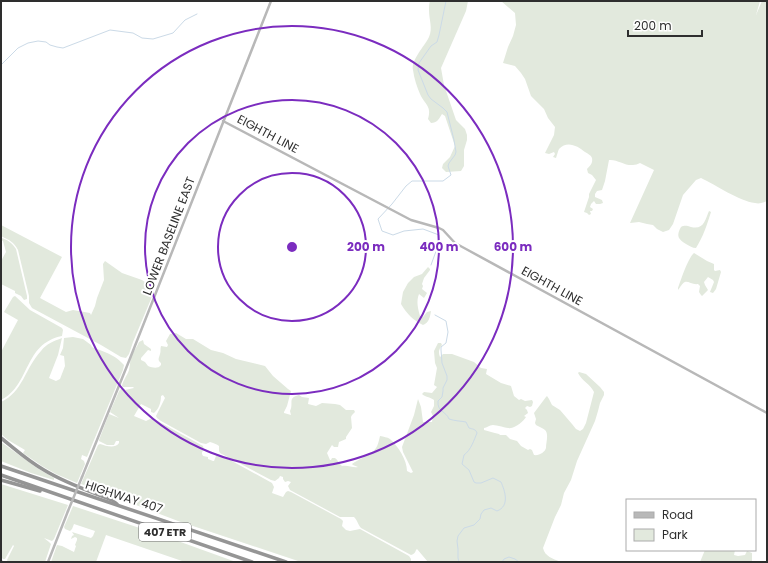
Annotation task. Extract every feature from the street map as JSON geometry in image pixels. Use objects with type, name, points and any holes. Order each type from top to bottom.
[{"type":"highway","points":[[1,438],[43,470],[62,480],[112,500],[120,506]]},
{"type":"highway","name":"HIGHWAY 407","points":[[1,466],[286,562]]},
{"type":"highway","name":"HIGHWAY 407","points":[[1,475],[252,562]]},
{"type":"highway","points":[[1,480],[78,502]]},
{"type":"street","name":"LOWER BASELINE EAST","points":[[48,562],[271,1]]},
{"type":"street","name":"EIGHTH LINE","points":[[223,121],[390,209],[417,222],[443,230],[455,243],[767,413]]},
{"type":"green space","points":[[430,1],[468,1],[466,11],[441,68],[444,85],[456,120],[465,129],[467,135],[464,150],[464,166],[461,171],[446,172],[442,168],[443,164],[450,157],[455,146],[445,116],[442,114],[438,120],[433,123],[431,123],[428,119],[429,108],[420,94],[413,73],[414,62],[430,34]]},
{"type":"green space","points":[[501,1],[760,1],[756,15],[762,1],[767,1],[767,201],[762,203],[749,202],[701,178],[696,180],[683,195],[673,224],[669,230],[663,232],[653,225],[639,222],[630,223],[654,170],[640,163],[630,165],[615,160],[609,160],[602,190],[597,191],[595,194],[595,197],[602,200],[603,203],[596,204],[594,201],[590,207],[593,209],[590,211],[591,214],[589,215],[584,212],[589,194],[596,180],[588,173],[587,169],[592,163],[592,158],[579,148],[569,144],[562,146],[559,149],[556,158],[553,157],[555,154],[554,152],[549,154],[545,153],[554,135],[555,127],[548,118],[544,109],[531,96],[525,79],[521,73],[515,66],[503,63],[516,25],[515,13]]},
{"type":"green space","points":[[709,211],[711,212],[701,240],[696,248],[691,247],[681,240],[678,235],[681,227],[686,226],[695,228],[701,226]]},
{"type":"green space","points":[[1,225],[62,257],[40,298],[66,312],[73,310],[90,313],[91,315],[104,280],[103,264],[105,261],[122,273],[142,280],[153,288],[151,299],[129,354],[126,358],[121,357],[32,308],[29,303],[29,296],[18,250],[13,243],[1,236]]},
{"type":"green space","points":[[1,238],[10,242],[16,249],[27,299],[24,300],[21,296],[15,293],[15,291],[1,284],[1,261],[6,252]]},
{"type":"green space","points":[[694,253],[714,264],[715,271],[720,270],[721,272],[716,289],[713,293],[710,292],[714,282],[708,277],[704,282],[708,290],[702,296],[699,292],[700,286],[698,284],[685,282],[678,290],[687,264]]},
{"type":"green space","points":[[428,267],[430,270],[424,278],[422,284],[422,289],[427,293],[424,298],[419,294],[418,299],[420,316],[423,317],[427,312],[431,311],[430,318],[423,325],[410,316],[401,304],[403,292],[408,283],[414,277],[422,274]]},
{"type":"green space","points":[[15,296],[30,310],[63,330],[62,336],[49,340],[40,347],[33,356],[18,385],[11,393],[1,400],[1,352],[18,320],[4,312]]},
{"type":"green space","points":[[176,333],[186,339],[193,339],[211,350],[223,353],[236,359],[265,366],[273,376],[291,391],[284,413],[291,415],[290,411],[292,399],[299,395],[309,398],[308,404],[316,406],[322,403],[335,404],[340,405],[346,410],[354,410],[355,412],[351,417],[352,428],[346,439],[339,442],[338,447],[334,447],[332,445],[327,453],[330,460],[335,458],[342,466],[358,467],[352,464],[374,450],[380,436],[389,438],[396,445],[404,458],[407,471],[411,473],[413,472],[402,447],[414,415],[418,399],[421,407],[423,422],[432,422],[433,416],[431,412],[434,406],[434,400],[422,394],[424,392],[432,393],[437,387],[434,385],[437,368],[434,351],[438,343],[441,343],[442,345],[439,351],[440,357],[443,354],[452,354],[474,362],[481,368],[487,369],[486,374],[501,383],[511,386],[514,396],[519,400],[532,400],[532,406],[527,406],[525,408],[528,413],[524,416],[526,417],[517,425],[510,428],[492,425],[484,428],[484,430],[500,435],[506,435],[510,439],[517,441],[521,446],[528,450],[532,450],[534,455],[542,453],[546,448],[546,432],[544,429],[536,425],[534,413],[547,396],[552,405],[560,410],[576,429],[580,431],[583,429],[594,392],[578,373],[586,374],[600,387],[604,392],[604,395],[595,421],[577,461],[571,480],[564,493],[561,505],[543,548],[547,555],[560,562],[428,562],[417,549],[411,555],[361,528],[354,517],[340,517],[290,490],[288,486],[291,482],[285,482],[283,477],[280,476],[275,481],[271,480],[220,453],[219,446],[210,442],[206,444],[201,443],[161,421],[156,416],[165,398],[163,395],[161,396],[160,403],[154,413],[151,412],[151,409],[141,404],[134,416],[146,421],[152,418],[154,419],[203,446],[204,450],[202,454],[203,456],[208,457],[208,459],[214,461],[218,454],[221,455],[272,483],[274,487],[272,493],[283,497],[286,492],[291,492],[341,519],[343,521],[342,526],[346,530],[350,531],[360,529],[409,556],[411,562],[301,562],[178,521],[81,484],[98,445],[115,446],[119,443],[119,441],[116,441],[114,445],[107,445],[99,440],[109,414],[119,418],[110,412],[119,391],[121,389],[125,390],[134,388],[122,386],[129,370],[131,357],[139,342],[143,340],[144,344],[151,349],[151,351],[148,350],[141,360],[148,366],[157,368],[161,365],[159,359],[161,346],[167,347],[168,345],[166,341],[170,334]]},
{"type":"green space","points":[[73,337],[83,339],[92,347],[112,355],[124,365],[87,457],[82,455],[81,459],[85,464],[77,483],[42,466],[23,453],[25,450],[1,434],[1,402],[8,398],[19,386],[31,365],[45,346],[62,338],[58,355],[49,378],[56,381],[60,379],[65,366],[64,356],[60,355],[63,348],[64,338]]},
{"type":"green space","points":[[1,442],[37,468],[54,478],[54,480],[1,461]]},
{"type":"green space","points":[[1,484],[68,505],[54,539],[52,541],[44,538],[51,544],[45,562],[8,562],[7,560],[14,546],[13,545],[5,559],[1,557]]},
{"type":"green space","points":[[73,506],[236,562],[185,562],[106,535],[96,562],[51,562],[57,545],[74,552],[77,538],[75,537],[71,539],[74,535],[72,532],[91,538],[95,531],[74,524],[70,531],[65,529],[64,527]]},
{"type":"green space","points":[[705,551],[735,551],[734,555],[738,556],[745,555],[747,551],[752,553],[753,562],[700,562]]},
{"type":"waterway","points":[[431,265],[439,243],[439,235],[423,229],[404,231],[393,235],[382,231],[378,219],[412,181],[443,181],[451,175],[448,166],[456,152],[447,112],[428,95],[418,70],[419,63],[431,46],[437,42],[446,1]]},
{"type":"waterway","points":[[1,65],[18,48],[28,43],[38,41],[46,42],[50,45],[63,48],[110,30],[133,33],[142,38],[153,39],[173,33],[185,20],[197,14]]},
{"type":"waterway","points":[[435,315],[446,321],[448,332],[446,343],[441,347],[442,363],[447,380],[443,388],[442,397],[438,401],[438,405],[449,419],[466,422],[469,428],[474,429],[477,433],[472,445],[464,455],[462,464],[469,470],[474,482],[481,483],[493,478],[501,482],[505,498],[504,506],[501,509],[497,511],[491,508],[484,510],[480,519],[474,525],[464,528],[458,536],[459,562]]},
{"type":"waterway","points":[[502,562],[504,559],[509,557],[519,562]]}]
